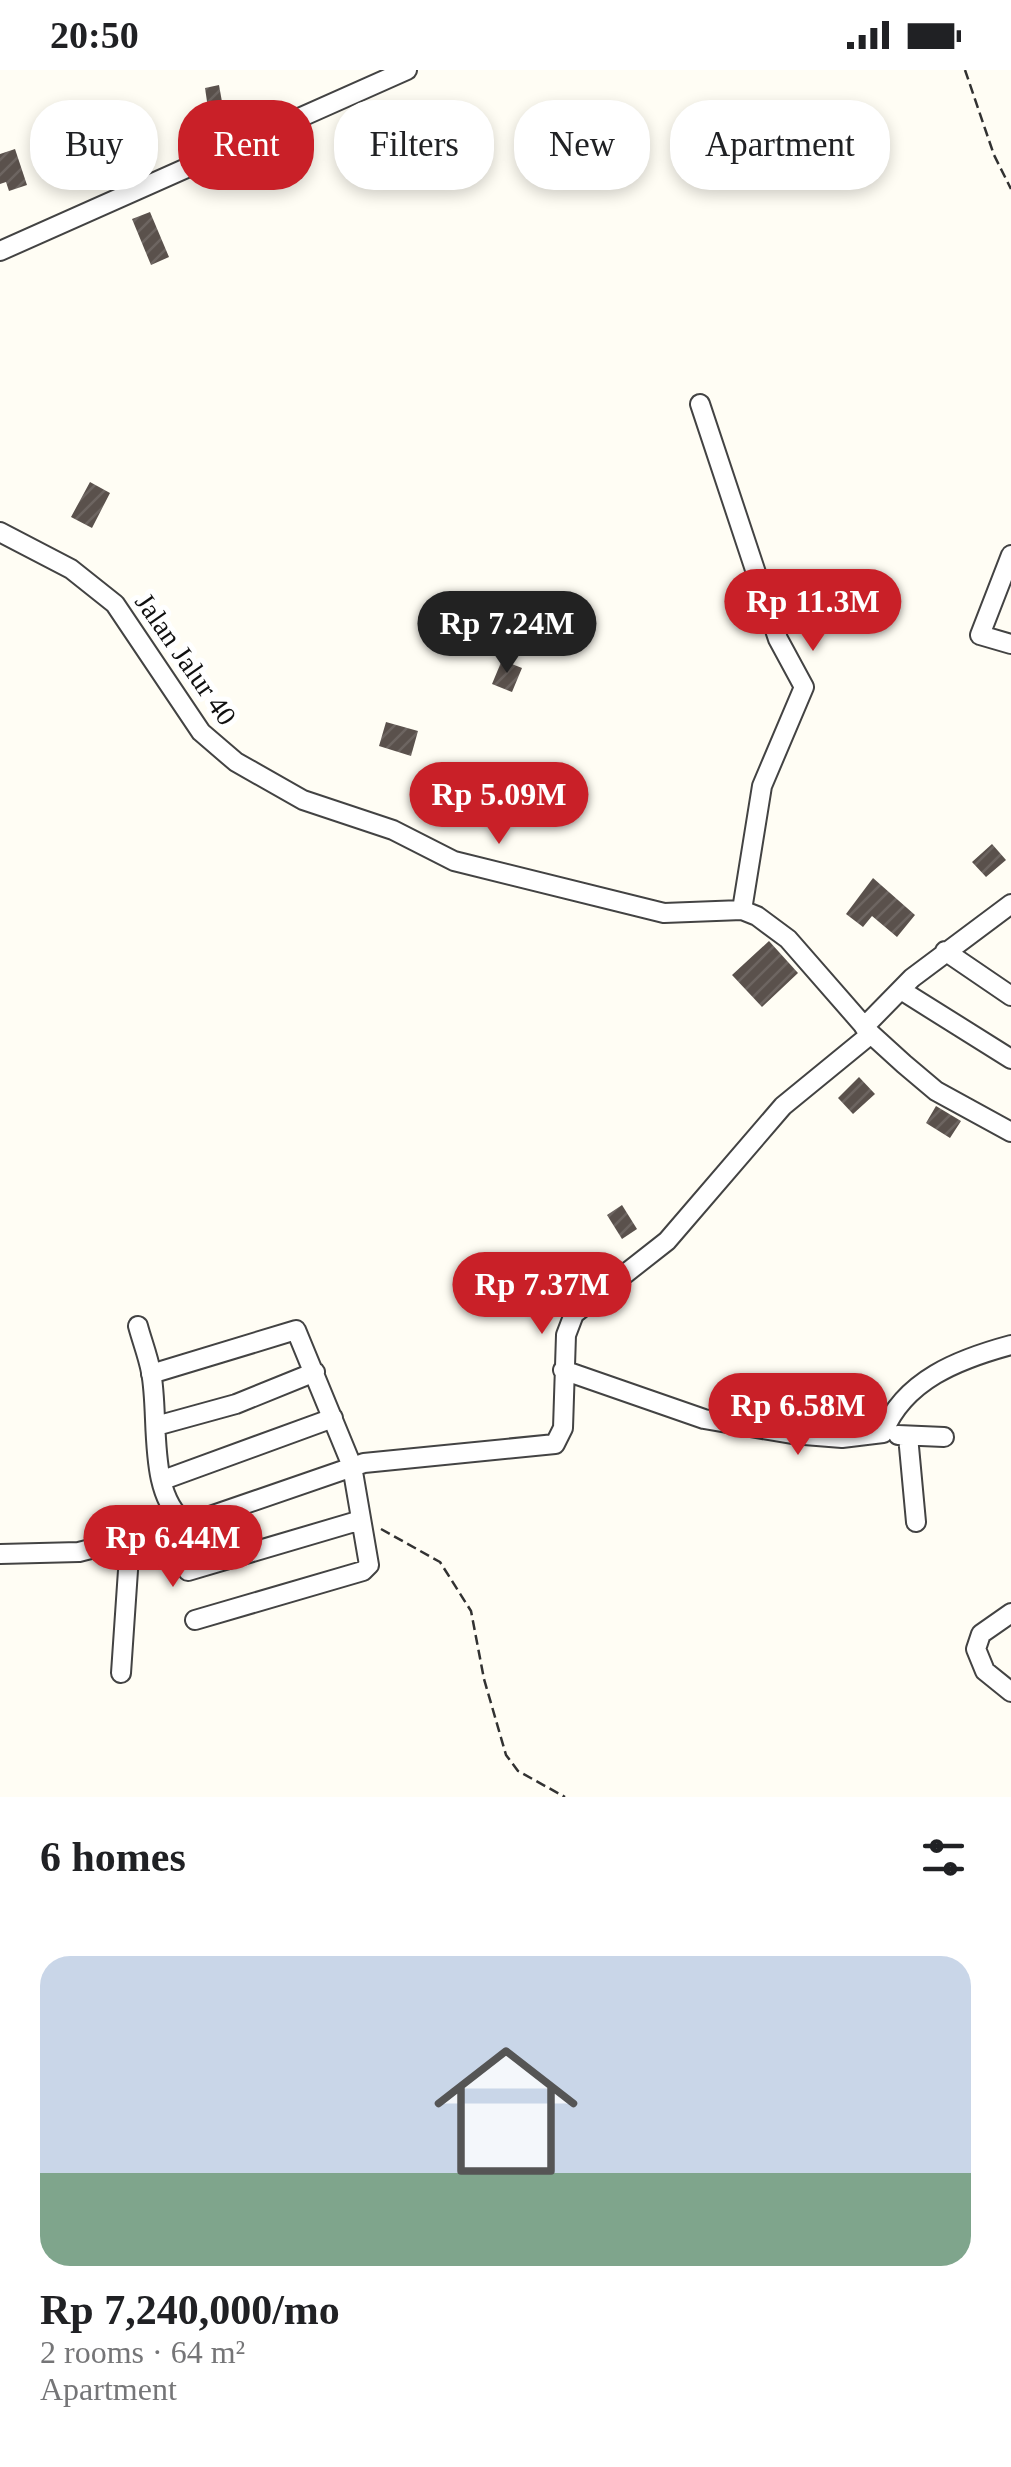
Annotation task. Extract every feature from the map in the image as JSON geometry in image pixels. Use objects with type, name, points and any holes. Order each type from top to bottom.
[{"type":"street","points":[[0,251],[407,70]]},
{"type":"street","points":[[700,404],[778,640],[804,687],[762,786],[742,910],[768,922],[788,939],[868,1030],[936,1091],[1011,1132]]},
{"type":"street","name":"Jalan Jalur 40","points":[[0,532],[71,569],[115,604],[217,749],[303,800],[393,830],[476,867],[664,913],[742,910]]},
{"type":"street","points":[[1011,555],[1007,578],[980,635],[1011,644]]},
{"type":"street","points":[[0,1554],[79,1552],[130,1540],[352,1466],[555,1444],[563,1428],[563,1370],[568,1322],[574,1314],[679,1230],[782,1106],[868,1030],[900,990],[945,951],[1011,904]]},
{"type":"street","points":[[945,951],[1011,996]]},
{"type":"street","points":[[900,990],[1011,1060]]},
{"type":"street","points":[[138,1326],[152,1374],[163,1480],[174,1514],[187,1524]]},
{"type":"street","points":[[152,1374],[290,1330],[301,1336],[352,1466],[369,1565],[195,1620]]},
{"type":"street","points":[[882,1433],[896,1402],[915,1387],[972,1356],[1011,1345]]},
{"type":"street","points":[[563,1370],[704,1418],[792,1434],[842,1438],[882,1433],[944,1437]]},
{"type":"street","points":[[156,1426],[236,1404],[315,1372]]},
{"type":"street","points":[[163,1480],[333,1418]]},
{"type":"street","points":[[908,1436],[916,1522]]},
{"type":"street","points":[[187,1524],[188,1571],[361,1520]]},
{"type":"street","points":[[121,1673],[130,1540]]},
{"type":"street","points":[[1011,1613],[982,1634],[976,1649],[986,1671],[1011,1692]]},
{"type":"path","points":[[964,70],[994,156],[1011,189]]},
{"type":"path","points":[[361,1520],[411,1542],[440,1562],[471,1611],[484,1679],[506,1755],[518,1770],[566,1797]]},
{"type":"building","points":[[219,85],[222,100],[207,100],[205,88]]},
{"type":"building","points":[[15,149],[27,185],[9,191],[6,182],[0,184],[0,154]]},
{"type":"building","points":[[150,212],[169,257],[151,265],[132,219]]},
{"type":"building","points":[[90,482],[110,493],[92,528],[71,517]]},
{"type":"building","points":[[502,660],[522,668],[512,692],[492,684]]},
{"type":"building","points":[[386,722],[418,731],[411,756],[379,746]]},
{"type":"building","points":[[992,844],[1006,860],[986,877],[972,862]]},
{"type":"building","points":[[873,878],[915,915],[897,937],[872,916],[863,927],[846,914]]},
{"type":"building","points":[[769,941],[798,973],[762,1007],[732,975]]},
{"type":"building","points":[[859,1077],[875,1094],[853,1114],[838,1098]]},
{"type":"building","points":[[936,1106],[961,1121],[950,1138],[926,1123]]},
{"type":"building","points":[[622,1205],[637,1229],[622,1239],[607,1215]]}]
